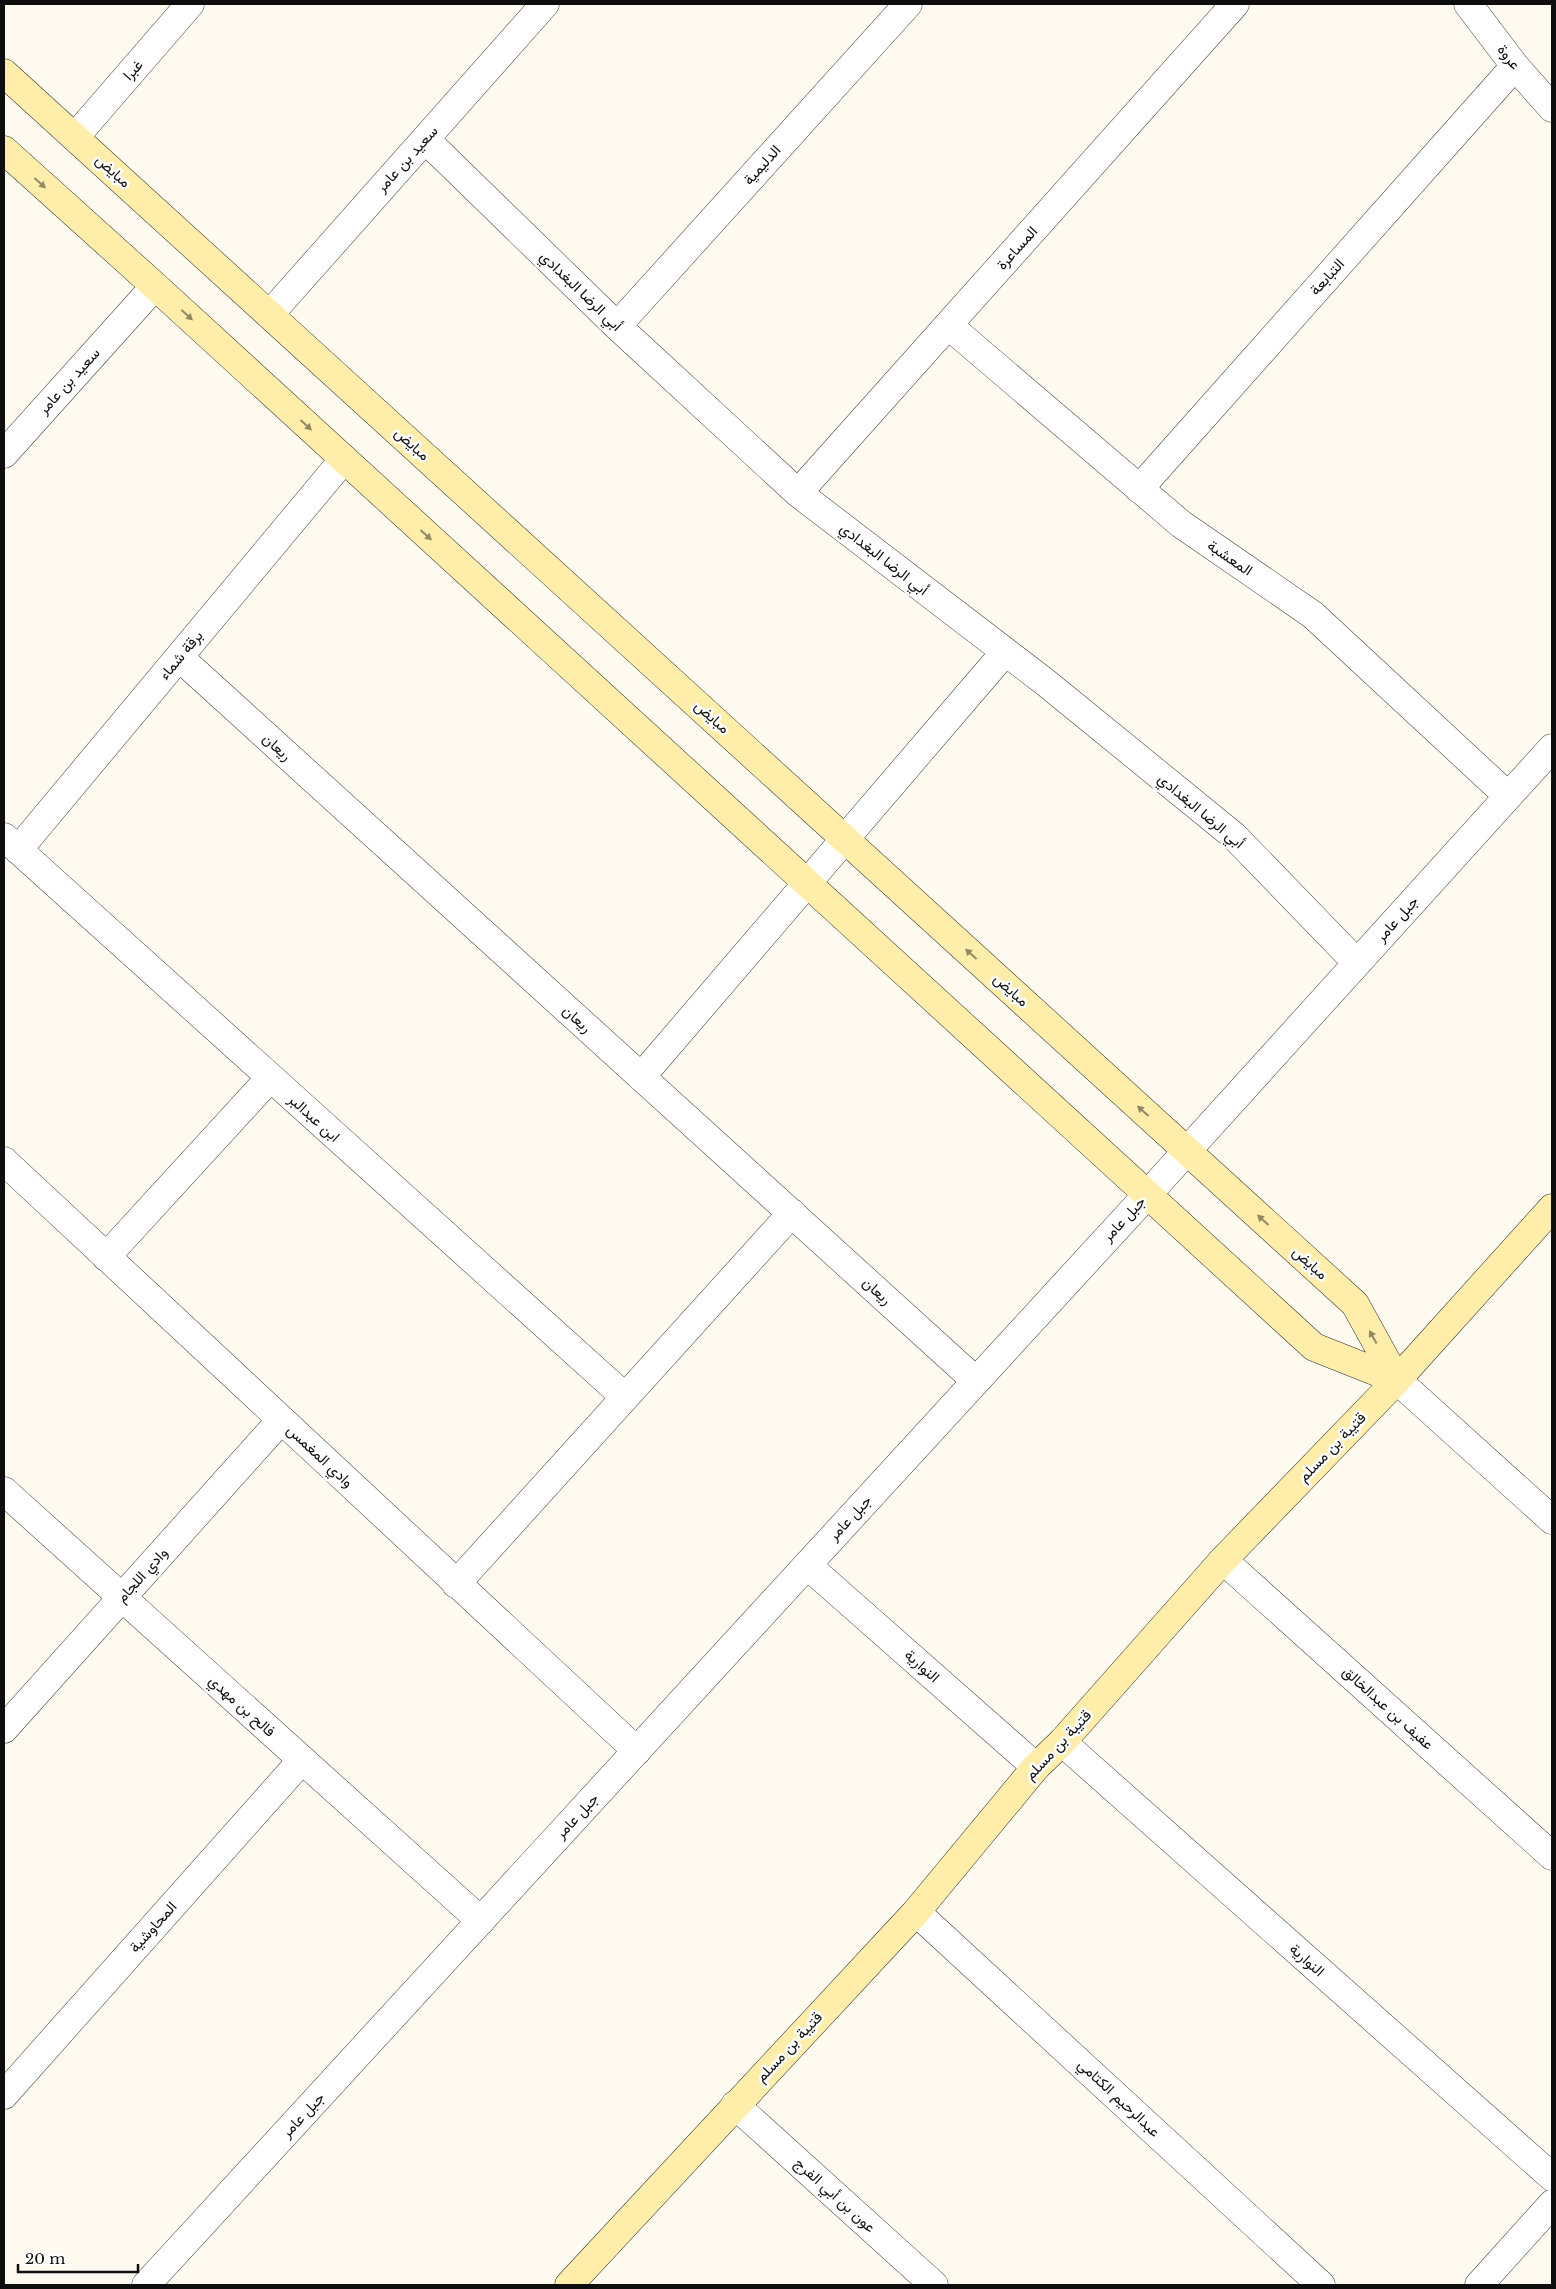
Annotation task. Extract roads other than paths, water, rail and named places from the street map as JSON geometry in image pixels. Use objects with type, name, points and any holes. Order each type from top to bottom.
[{"type":"street","name":"غبرا","points":[[75,137],[190,4]]},
{"type":"street","name":"سعيد بن عامر","points":[[270,314],[546,4]]},
{"type":"street","name":"المساعرة","points":[[798,493],[1235,4]]},
{"type":"street","name":"عروة","points":[[1468,4],[1515,66],[1552,108]]},
{"type":"street","name":"الدليمية","points":[[617,326],[895,8]]},
{"type":"street","name":"التبابعة","points":[[1139,489],[1515,66]]},
{"type":"street","name":"مبايض","points":[[4,73],[1355,1304],[1397,1380],[1552,1520]]},
{"type":"street","name":"أبي الرضا البغدادي","points":[[425,139],[617,326],[798,493],[1006,652],[1234,836],[1357,963]]},
{"type":"street","name":"مبايض","points":[[4,150],[1314,1347],[1397,1380]]},
{"type":"street","name":"سعيد بن عامر","points":[[4,454],[155,286]]},
{"type":"street","name":"المعشبة","points":[[948,325],[1181,524],[1313,615],[1508,796]]},
{"type":"street","name":"برقة شماء","points":[[11,844],[179,657],[344,459]]},
{"type":"street","points":[[641,1077],[1006,652]]},
{"type":"street","name":"ريعان","points":[[179,657],[976,1381]]},
{"type":"street","name":"جبل عامر","points":[[146,2285],[1147,1195],[1552,748]]},
{"type":"street","name":"ابن عبدالبر","points":[[11,844],[625,1398]]},
{"type":"street","points":[[106,1256],[270,1078]]},
{"type":"street","name":"وادي المغمس","points":[[4,1161],[636,1751]]},
{"type":"street","name":"قتيبة بن مسلم","points":[[580,2281],[735,2105],[916,1912],[1036,1767],[1062,1742],[1223,1560],[1397,1380],[1552,1208]]},
{"type":"street","points":[[456,1584],[792,1213]]},
{"type":"street","name":"وادي اللجام","points":[[4,1729],[281,1420]]},
{"type":"street","name":"فالح بن مهدي","points":[[4,1491],[481,1921]]},
{"type":"street","name":"عفيف بن عبدالخالق","points":[[1223,1560],[1552,1856]]},
{"type":"street","name":"النوارية","points":[[807,1564],[1036,1767]]},
{"type":"street","name":"النوارية","points":[[1062,1742],[1552,2177]]},
{"type":"street","name":"المحاوشية","points":[[4,2094],[302,1760]]},
{"type":"street","name":"عبدالرحيم الكتامي","points":[[916,1912],[1321,2285]]},
{"type":"street","name":"عون بن أبي الفرج","points":[[735,2105],[934,2285]]},
{"type":"street","points":[[1479,2285],[1552,2204]]}]
